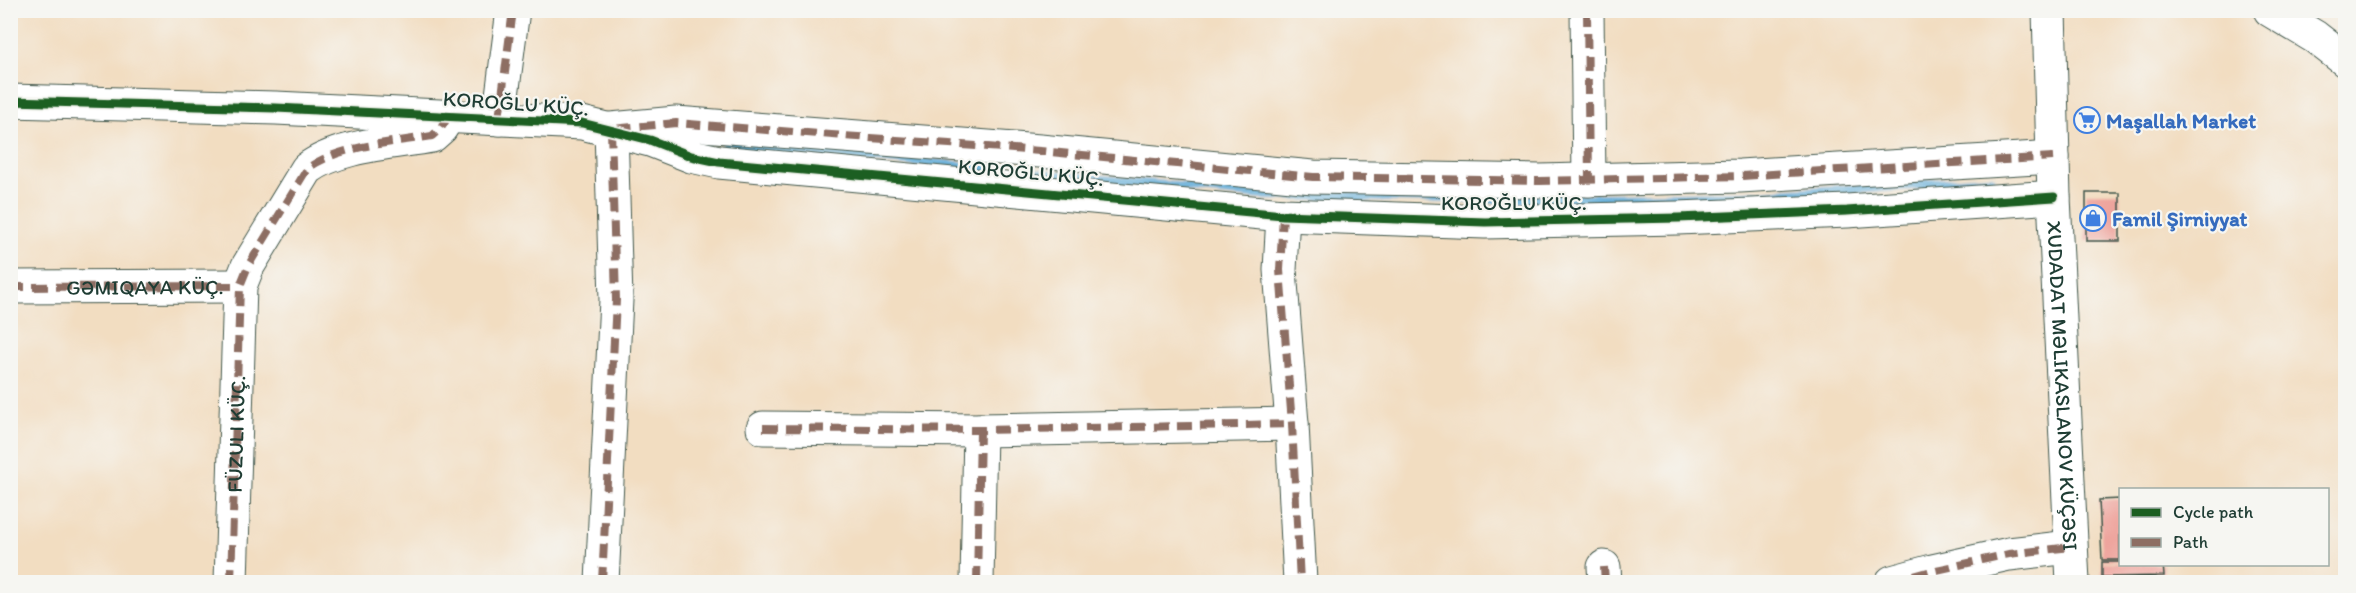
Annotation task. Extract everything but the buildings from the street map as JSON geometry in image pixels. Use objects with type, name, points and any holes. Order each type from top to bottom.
[{"type":"street","points":[[499,119],[513,10]]},
{"type":"street","points":[[1587,10],[1589,180]]},
{"type":"street","name":"XUDADAT MƏLIKASLANOV KÜÇƏSI","points":[[2049,10],[2054,197],[2073,582]]},
{"type":"street","points":[[2270,10],[2315,37],[2346,61]]},
{"type":"street","name":"KOROĞLU KÜÇ.","points":[[10,101],[276,108],[582,123],[611,129],[691,156],[719,162],[1283,214],[1485,222],[1678,218],[1847,211],[2054,197]]},
{"type":"street","name":"GƏMIQAYA KÜÇ.","points":[[10,287],[240,286],[248,266],[307,169],[319,159],[338,153],[432,136],[448,117]]},
{"type":"street","name":"KOROĞLU KÜÇ.","points":[[611,129],[676,123],[1040,151],[1313,177],[1589,180],[1740,176],[2053,157]]},
{"type":"street","points":[[602,582],[616,300],[611,129]]},
{"type":"street","points":[[1283,214],[1280,270],[1292,424],[1300,582]]},
{"type":"street","name":"FÜZULI KÜÇ.","points":[[231,582],[240,286]]},
{"type":"street","points":[[763,428],[980,430],[1292,424]]},
{"type":"street","points":[[977,582],[980,430]]},
{"type":"street","points":[[1892,582],[2009,554],[2070,547]]},
{"type":"waterway","points":[[2334,10],[2346,15]]},
{"type":"waterway","points":[[727,144],[1262,195],[1521,199],[1746,196],[1991,180]]},
{"type":"marked path","points":[[499,119],[513,10]]},
{"type":"marked path","points":[[1587,10],[1589,180]]},
{"type":"marked path","points":[[231,582],[240,286],[248,266],[307,169],[320,161],[350,150],[432,136],[448,117]]},
{"type":"marked path","points":[[602,582],[616,300],[611,129],[676,123],[1040,151],[1313,177],[1540,181],[1740,176],[2053,157]]},
{"type":"marked path","points":[[1283,215],[1280,270],[1292,424],[1300,582]]},
{"type":"marked path","points":[[10,287],[240,286]]},
{"type":"marked path","points":[[763,428],[980,430],[1292,424]]},
{"type":"marked path","points":[[977,582],[980,430]]},
{"type":"marked path","points":[[1892,582],[2009,554],[2070,547]]},
{"type":"marked path","points":[[1604,567],[1605,582]]},
{"type":"cycle path","points":[[10,101],[276,108],[582,123],[650,140],[691,156],[719,162],[1283,215],[1485,222],[1678,218],[1847,211],[2054,197]]},
{"type":"place","name":"Maşallah Market","points":[[2087,120]]},
{"type":"place","name":"Famil Şirniyyat","points":[[2093,218]]}]
